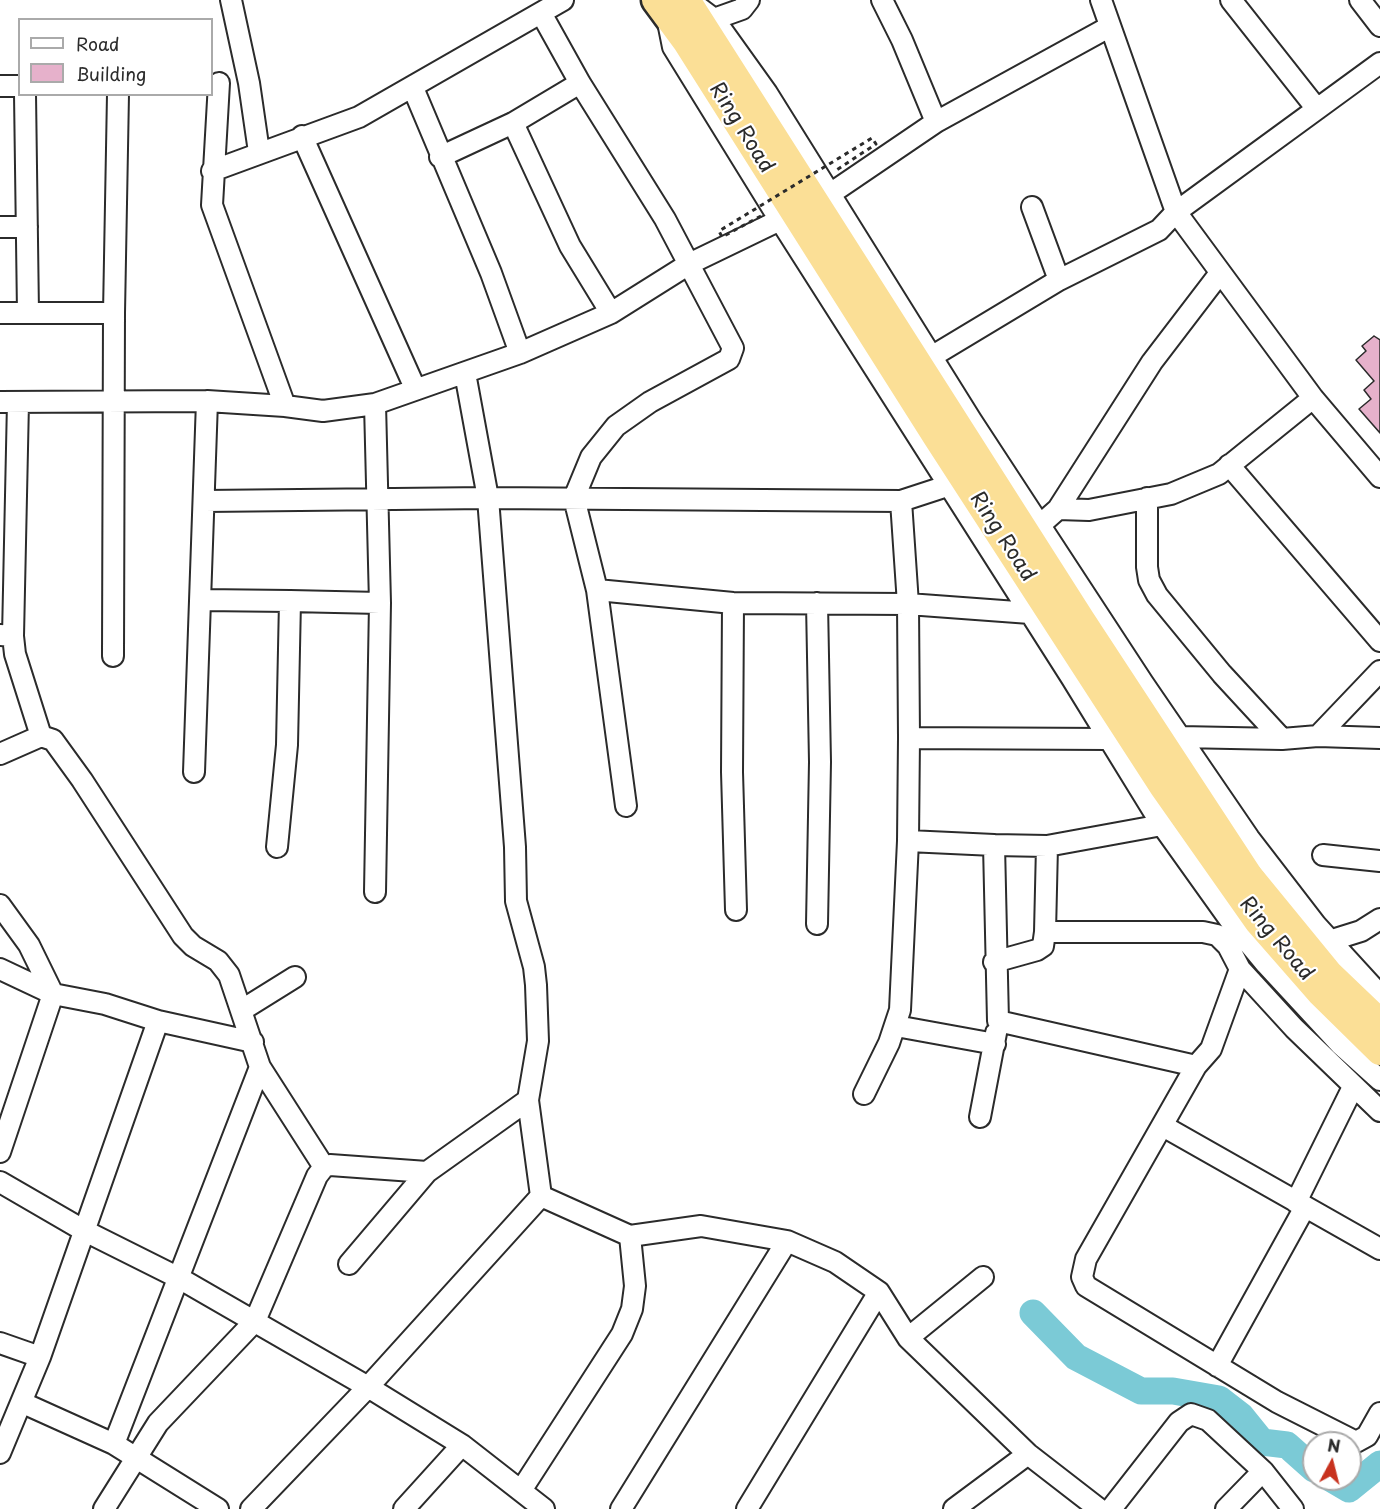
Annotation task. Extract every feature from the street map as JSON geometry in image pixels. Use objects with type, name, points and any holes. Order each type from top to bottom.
[{"type":"highway","name":"Ring Road","points":[[674,4],[1248,875],[1329,974],[1380,1023]]},
{"type":"highway","name":"Ring Road","points":[[674,4],[687,42],[937,437],[1163,786],[1258,921],[1321,993],[1380,1051]]},
{"type":"street","points":[[231,0],[249,83],[260,152]]},
{"type":"street","points":[[714,19],[742,9],[749,0]]},
{"type":"street","points":[[882,0],[902,40],[936,122]]},
{"type":"street","points":[[1101,0],[1108,27],[1176,212],[1313,398],[1380,477]]},
{"type":"street","points":[[1231,0],[1317,109]]},
{"type":"street","points":[[1360,0],[1380,26]]},
{"type":"street","points":[[1380,995],[1329,940],[1249,838],[1180,737],[931,357],[767,93],[714,19],[674,4],[673,47],[770,218],[950,485],[1162,825],[1232,923],[1266,964],[1340,1044],[1380,1080]]},
{"type":"street","points":[[212,171],[302,136],[359,117],[413,88],[552,5],[580,83],[665,219],[731,344],[733,353],[729,359],[650,402],[616,426],[591,457],[574,498],[597,590],[626,806]]},
{"type":"street","points":[[830,194],[936,122],[1108,27]]},
{"type":"street","points":[[931,357],[1059,280],[1159,230],[1176,212],[1380,63]]},
{"type":"street","points":[[249,83],[215,83],[212,205],[285,406]]},
{"type":"street","points":[[440,157],[513,123],[580,83]]},
{"type":"street","points":[[0,86],[18,86]]},
{"type":"street","points":[[413,88],[490,273],[520,353]]},
{"type":"street","points":[[25,96],[28,313]]},
{"type":"street","points":[[113,656],[113,400],[118,96]]},
{"type":"street","points":[[513,123],[570,246],[611,313]]},
{"type":"street","points":[[302,136],[415,388]]},
{"type":"street","points":[[1032,207],[1059,280]]},
{"type":"street","points":[[41,736],[15,654],[6,636],[9,402],[207,401],[323,411],[375,404],[415,388],[520,353],[611,313],[689,264],[770,218]]},
{"type":"street","points":[[0,227],[27,227]]},
{"type":"street","points":[[1040,525],[1058,509],[1152,362],[1220,273]]},
{"type":"street","points":[[0,313],[114,313]]},
{"type":"street","points":[[251,1509],[368,1387],[541,1196],[528,1100],[538,1041],[536,985],[516,901],[515,847],[488,498],[465,373]]},
{"type":"street","points":[[1058,509],[1089,510],[1171,494],[1219,474],[1313,398]]},
{"type":"street","points":[[194,772],[202,600],[207,401]]},
{"type":"street","points":[[375,404],[380,603],[375,892]]},
{"type":"street","points":[[1229,465],[1380,641]]},
{"type":"street","points":[[205,501],[574,498],[901,501],[950,485]]},
{"type":"street","points":[[1147,498],[1147,567],[1149,580],[1157,595],[1222,674],[1282,739]]},
{"type":"street","points":[[864,1094],[896,1026],[900,1010],[908,841],[909,738],[908,604],[901,501]]},
{"type":"street","points":[[597,590],[733,603],[908,604],[1030,613]]},
{"type":"street","points":[[202,600],[380,603]]},
{"type":"street","points":[[278,847],[287,745],[290,601]]},
{"type":"street","points":[[733,603],[732,772],[736,910]]},
{"type":"street","points":[[817,603],[820,762],[817,924]]},
{"type":"street","points":[[1318,736],[1380,671]]},
{"type":"street","points":[[0,754],[41,736],[53,741],[82,780],[183,936],[193,946],[218,961],[229,975],[260,1067],[324,1167]]},
{"type":"street","points":[[1180,737],[1380,738]]},
{"type":"street","points":[[909,738],[1108,739]]},
{"type":"street","points":[[908,841],[1047,846],[1162,825]]},
{"type":"street","points":[[980,1117],[998,1022],[994,962],[993,845]]},
{"type":"street","points":[[994,962],[1037,950],[1043,946],[1047,846]]},
{"type":"street","points":[[1323,855],[1380,861]]},
{"type":"street","points":[[0,905],[29,945],[53,994],[0,1152]]},
{"type":"street","points":[[1329,940],[1361,931],[1380,919]]},
{"type":"street","points":[[1045,932],[1203,932],[1217,935],[1228,946],[1240,969],[1294,1028],[1353,1088],[1380,1111]]},
{"type":"street","points":[[0,969],[53,994],[105,1004],[158,1021],[253,1042]]},
{"type":"street","points":[[1240,969],[1211,1049],[1196,1066],[1086,1259],[1082,1277],[1086,1286],[1217,1366],[1277,1402],[1356,1442],[1367,1436],[1380,1413]]},
{"type":"street","points":[[242,1010],[295,977]]},
{"type":"street","points":[[0,1453],[23,1403],[40,1357],[158,1021]]},
{"type":"street","points":[[998,1022],[1196,1066]]},
{"type":"street","points":[[896,1026],[995,1044]]},
{"type":"street","points":[[114,1444],[260,1067]]},
{"type":"street","points":[[1217,1366],[1301,1204],[1353,1088]]},
{"type":"street","points":[[349,1264],[426,1172],[528,1100]]},
{"type":"street","points":[[1163,1126],[1380,1248]]},
{"type":"street","points":[[104,1509],[158,1423],[255,1321],[317,1176],[324,1167],[330,1165],[426,1172]]},
{"type":"street","points":[[0,1182],[83,1230],[179,1278],[368,1387],[462,1445],[522,1489],[544,1509]]},
{"type":"street","points":[[541,1196],[630,1236],[700,1226],[787,1242],[835,1262],[879,1292],[908,1338],[1028,1454],[1099,1509]]},
{"type":"street","points":[[522,1489],[622,1334],[629,1317],[635,1286],[630,1236]]},
{"type":"street","points":[[621,1509],[787,1242]]},
{"type":"street","points":[[908,1338],[983,1277]]},
{"type":"street","points":[[747,1509],[879,1292]]},
{"type":"street","points":[[0,1343],[40,1357]]},
{"type":"street","points":[[23,1403],[114,1444],[218,1509]]},
{"type":"street","points":[[1111,1509],[1179,1422],[1191,1414],[1208,1420],[1263,1471],[1293,1509]]},
{"type":"street","points":[[404,1509],[462,1445]]},
{"type":"street","points":[[954,1509],[1028,1454]]},
{"type":"street","points":[[1226,1509],[1263,1471]]},
{"type":"path","points":[[770,218],[722,237],[719,231],[872,138],[876,144],[835,171]]},
{"type":"building","points":[[1374,336],[1380,340],[1380,433],[1359,409],[1371,399],[1364,390],[1374,381],[1356,360],[1366,351],[1362,346]]},
{"type":"waterway","points":[[1033,1313],[1076,1357],[1141,1391],[1173,1391],[1219,1399],[1241,1416],[1262,1442],[1287,1445],[1302,1458]]},
{"type":"waterway","points":[[1362,1479],[1380,1464]]}]
